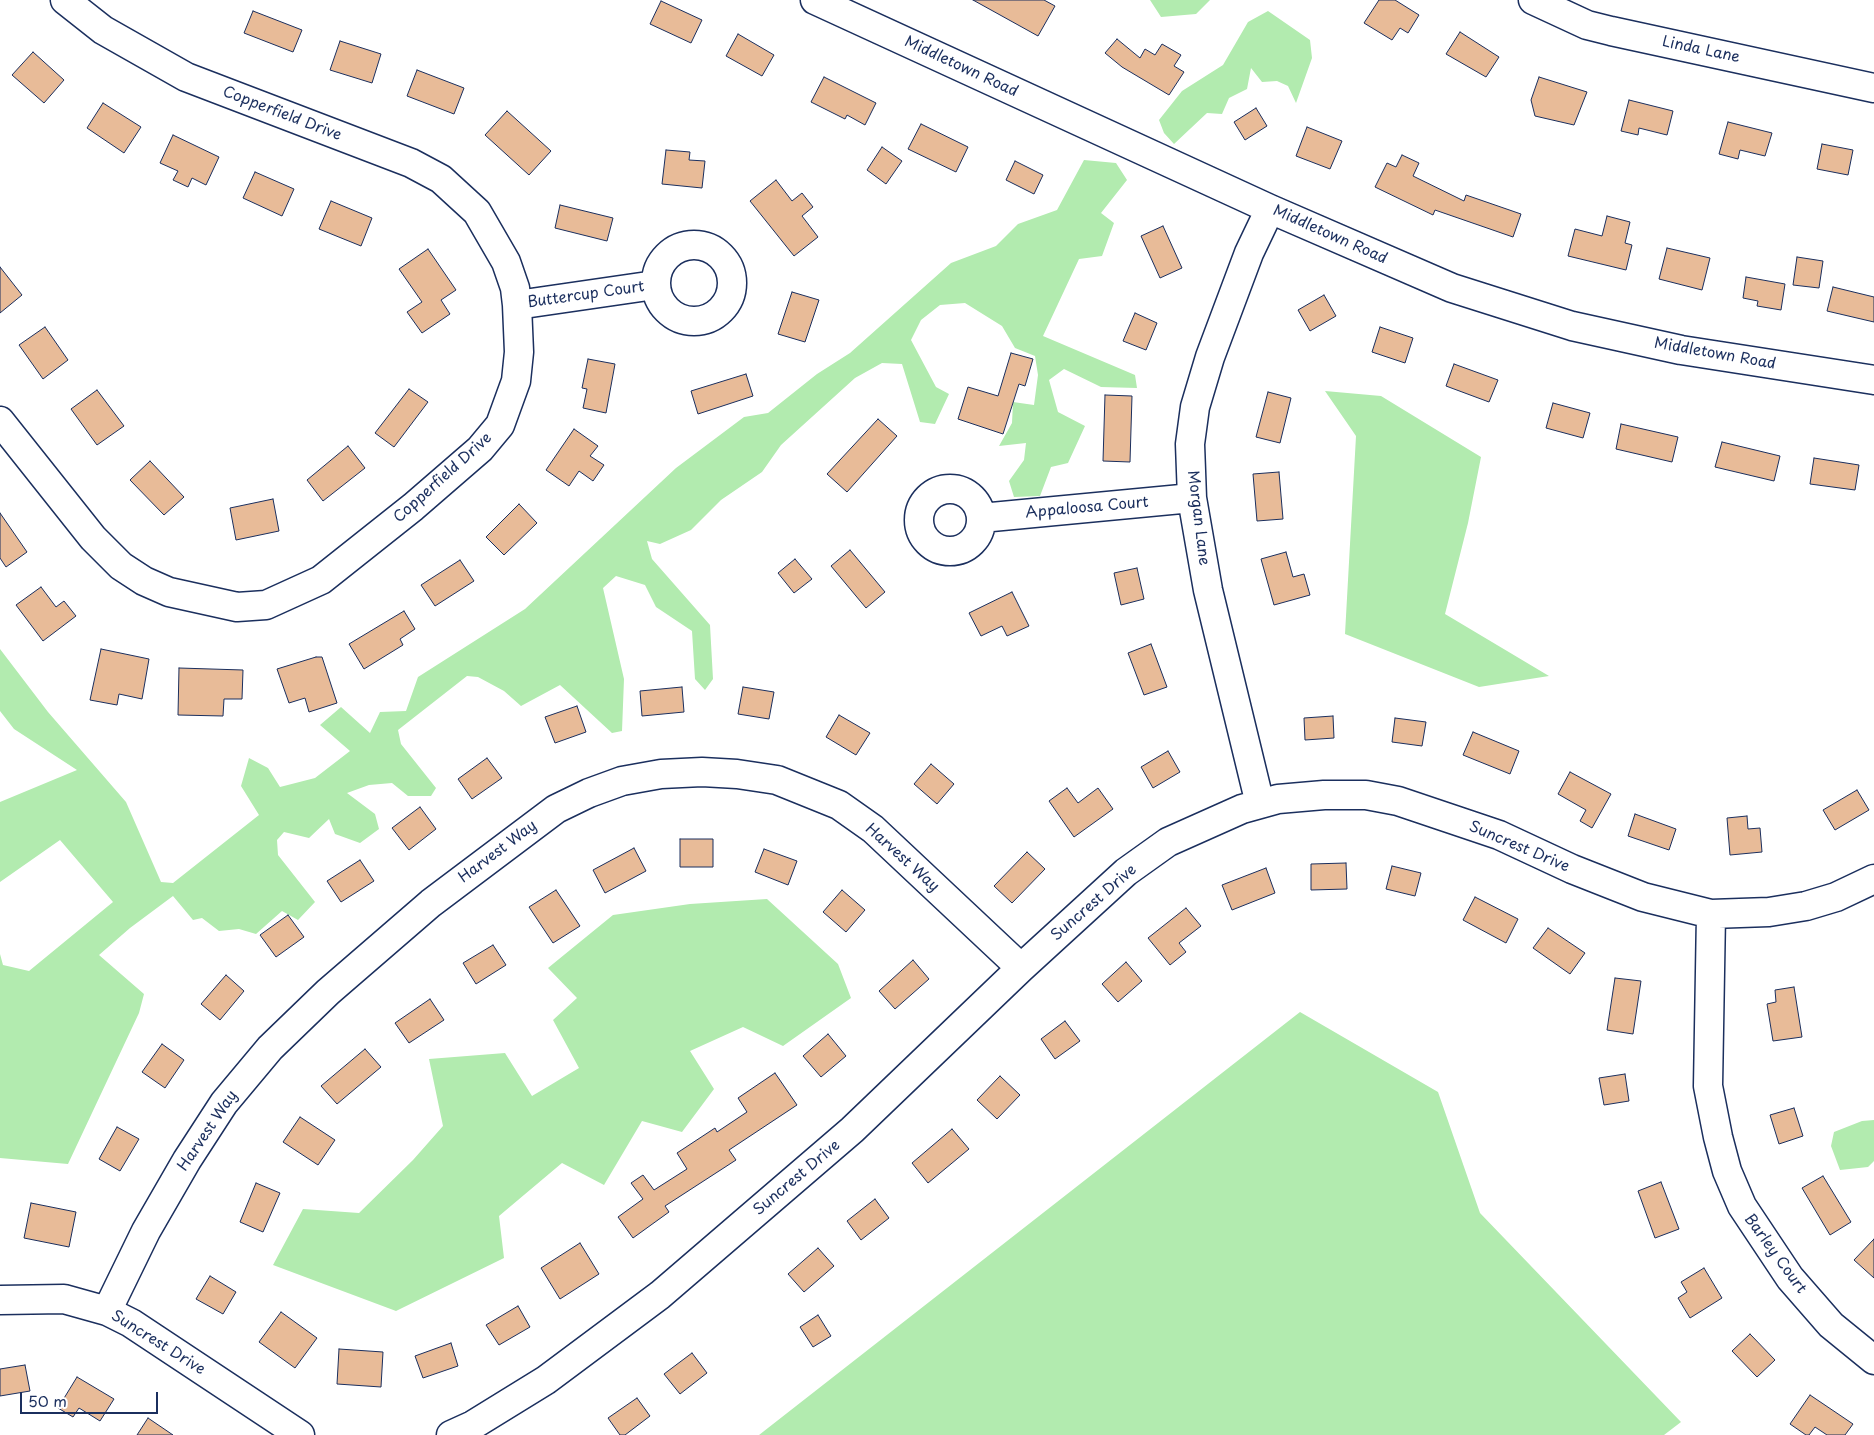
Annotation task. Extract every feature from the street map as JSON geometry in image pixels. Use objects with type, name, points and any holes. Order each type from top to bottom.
[{"type":"street","name":"Copperfield Drive","points":[[0,421],[92,538],[121,566],[144,581],[169,592],[197,600],[237,607],[266,604],[322,580],[413,507],[480,449],[500,425],[516,381],[520,352],[517,305],[515,288],[506,262],[476,212],[441,179],[411,163],[186,78],[103,30],[65,0]]},
{"type":"street","name":"Middletown Road","points":[[815,0],[1270,209],[1452,288],[1572,326],[1681,350],[1874,380]]},
{"type":"street","name":"Linda Lane","points":[[1533,0],[1579,21],[1611,31],[1874,88]]},
{"type":"street","name":"Morgan Lane","points":[[1260,804],[1208,590],[1192,498],[1190,444],[1195,407],[1210,357],[1249,253],[1270,209]]},
{"type":"street","name":"Buttercup Court","points":[[517,305],[655,285]]},
{"type":"street","name":"Appaloosa Court","points":[[981,518],[1192,498]]},
{"type":"street","name":"Harvest Way","points":[[107,1311],[146,1231],[187,1160],[224,1103],[270,1048],[328,992],[431,903],[556,809],[589,793],[622,781],[661,774],[737,774],[777,780],[839,805],[873,829],[1020,968]]},
{"type":"street","name":"Suncrest Drive","points":[[451,1435],[473,1425],[546,1380],[660,1294],[852,1130],[1020,968],[1126,872],[1168,842],[1242,809],[1278,799],[1324,795],[1366,795],[1398,801],[1499,835],[1572,869],[1643,897],[1711,914],[1769,912],[1806,906],[1836,896],[1874,879]]},
{"type":"street","name":"Barley Court","points":[[1711,914],[1708,1086],[1727,1171],[1742,1206],[1790,1278],[1831,1325],[1874,1360]]},
{"type":"street","name":"Suncrest Drive","points":[[0,1300],[64,1299],[107,1311],[131,1323],[300,1435]]},
{"type":"green space","points":[[1150,0],[1210,0],[1196,14],[1161,17]]},
{"type":"green space","points":[[1268,11],[1310,40],[1312,58],[1296,103],[1288,86],[1277,81],[1262,82],[1251,68],[1247,89],[1229,98],[1222,114],[1207,113],[1174,144],[1164,133],[1159,120],[1182,91],[1223,65],[1248,22]]},
{"type":"green space","points":[[1084,160],[1116,163],[1127,180],[1101,213],[1114,223],[1102,256],[1079,259],[1043,336],[1135,375],[1137,388],[1101,387],[1064,369],[1049,380],[1058,412],[1085,426],[1068,463],[1051,467],[1040,496],[1014,497],[1009,481],[1024,460],[1026,443],[999,446],[1012,423],[1013,402],[1034,405],[1038,375],[1035,356],[1015,348],[1002,326],[965,303],[940,305],[921,320],[911,340],[936,387],[949,394],[935,424],[920,422],[902,364],[882,363],[855,378],[781,445],[762,472],[721,500],[691,530],[660,544],[647,541],[652,559],[710,625],[713,679],[705,690],[695,679],[692,631],[656,607],[645,585],[616,576],[603,588],[624,679],[622,731],[612,733],[560,685],[521,706],[504,691],[478,677],[467,676],[398,730],[401,744],[436,788],[431,796],[408,796],[392,783],[369,785],[347,793],[375,814],[379,829],[360,843],[335,834],[329,819],[309,838],[284,832],[277,840],[278,855],[315,902],[298,920],[282,911],[256,934],[239,929],[219,931],[202,918],[193,920],[173,896],[130,928],[99,955],[144,994],[139,1013],[68,1164],[0,1158],[0,954],[3,965],[29,971],[113,902],[60,840],[0,882],[0,802],[77,770],[14,729],[0,711],[0,649],[48,712],[126,802],[161,882],[173,883],[259,815],[241,786],[249,758],[268,768],[280,787],[315,778],[350,751],[320,725],[341,707],[370,733],[380,712],[406,711],[418,677],[525,609],[676,468],[744,417],[768,413],[817,374],[850,353],[951,263],[996,246],[1018,224],[1057,210]]},
{"type":"green space","points":[[1325,391],[1381,396],[1481,457],[1468,523],[1445,614],[1549,676],[1479,687],[1345,634],[1356,436]]},
{"type":"green space","points":[[767,899],[838,964],[851,998],[783,1046],[743,1027],[690,1051],[714,1089],[682,1132],[642,1121],[604,1185],[562,1163],[499,1216],[504,1258],[396,1311],[273,1265],[303,1209],[359,1213],[413,1160],[443,1126],[429,1059],[505,1053],[532,1096],[579,1068],[553,1020],[577,998],[548,968],[613,915],[690,904]]},
{"type":"green space","points":[[1300,1012],[1438,1092],[1480,1213],[1681,1422],[1664,1435],[759,1435]]},
{"type":"green space","points":[[1874,1120],[1874,1161],[1868,1167],[1840,1170],[1831,1146],[1834,1132],[1862,1121]]},
{"type":"building","points":[[973,0],[1044,0],[1055,6],[1038,36]]},
{"type":"building","points":[[1379,0],[1395,0],[1419,15],[1408,33],[1400,28],[1392,40],[1364,23]]},
{"type":"building","points":[[661,1],[702,20],[691,43],[650,24]]},
{"type":"building","points":[[253,11],[302,30],[293,52],[244,33]]},
{"type":"building","points":[[1460,32],[1499,57],[1486,77],[1446,54]]},
{"type":"building","points":[[738,34],[774,55],[762,76],[726,56]]},
{"type":"building","points":[[1117,39],[1140,58],[1145,49],[1155,55],[1162,44],[1181,55],[1174,66],[1184,72],[1169,95],[1122,67],[1105,53]]},
{"type":"building","points":[[340,41],[381,54],[372,83],[330,70]]},
{"type":"building","points":[[33,52],[64,80],[44,103],[12,75]]},
{"type":"building","points":[[417,70],[464,88],[454,114],[407,96]]},
{"type":"building","points":[[824,77],[876,103],[865,125],[847,115],[845,119],[811,102]]},
{"type":"building","points":[[1539,77],[1587,92],[1574,125],[1535,116],[1531,100]]},
{"type":"building","points":[[1629,100],[1673,111],[1667,135],[1639,128],[1638,135],[1621,131]]},
{"type":"building","points":[[103,103],[141,127],[124,153],[87,128]]},
{"type":"building","points":[[1256,108],[1267,126],[1245,140],[1234,122]]},
{"type":"building","points":[[507,111],[551,151],[529,175],[485,135]]},
{"type":"building","points":[[1728,122],[1772,133],[1765,156],[1740,150],[1738,159],[1719,154]]},
{"type":"building","points":[[921,124],[968,147],[956,172],[908,149]]},
{"type":"building","points":[[1307,127],[1342,141],[1330,169],[1296,156]]},
{"type":"building","points":[[173,135],[219,157],[206,185],[192,178],[188,187],[173,180],[178,171],[160,163]]},
{"type":"building","points":[[1822,144],[1853,150],[1848,175],[1817,169]]},
{"type":"building","points":[[882,147],[902,161],[886,184],[867,170]]},
{"type":"building","points":[[666,150],[690,152],[689,160],[705,161],[702,188],[662,184]]},
{"type":"building","points":[[1402,155],[1419,163],[1413,176],[1464,201],[1466,195],[1521,214],[1513,237],[1435,210],[1433,215],[1375,187],[1387,163],[1396,167]]},
{"type":"building","points":[[1015,161],[1043,175],[1034,194],[1006,180]]},
{"type":"building","points":[[255,172],[294,189],[282,216],[243,198]]},
{"type":"building","points":[[776,180],[792,201],[802,193],[813,207],[802,216],[818,237],[794,256],[750,201]]},
{"type":"building","points":[[331,201],[372,218],[361,246],[319,229]]},
{"type":"building","points":[[560,205],[613,218],[607,241],[555,228]]},
{"type":"building","points":[[1607,216],[1630,222],[1625,243],[1632,245],[1626,270],[1568,256],[1575,229],[1602,236]]},
{"type":"building","points":[[1163,226],[1182,268],[1160,278],[1141,236]]},
{"type":"building","points":[[1667,248],[1710,258],[1702,290],[1659,279]]},
{"type":"building","points":[[428,249],[456,290],[441,300],[450,314],[422,333],[407,312],[422,302],[399,269]]},
{"type":"building","points":[[1797,257],[1823,261],[1819,288],[1793,285]]},
{"type":"building","points":[[0,267],[22,295],[0,313]]},
{"type":"building","points":[[1746,277],[1785,284],[1781,310],[1757,306],[1758,301],[1743,298]]},
{"type":"building","points":[[1833,287],[1874,297],[1874,322],[1827,311]]},
{"type":"building","points":[[792,292],[819,300],[805,342],[778,334]]},
{"type":"building","points":[[1324,295],[1336,316],[1310,331],[1298,310]]},
{"type":"building","points":[[1135,313],[1157,323],[1146,350],[1123,341]]},
{"type":"building","points":[[45,327],[68,360],[43,379],[19,345]]},
{"type":"building","points":[[1380,327],[1413,338],[1405,363],[1372,352]]},
{"type":"building","points":[[1011,353],[1033,359],[1025,386],[1019,384],[1003,434],[958,419],[968,387],[998,396]]},
{"type":"building","points":[[588,359],[615,364],[606,413],[583,408],[587,389],[582,388]]},
{"type":"building","points":[[1454,364],[1498,380],[1489,402],[1446,386]]},
{"type":"building","points":[[746,374],[753,396],[698,414],[691,391]]},
{"type":"building","points":[[409,389],[428,402],[394,447],[375,433]]},
{"type":"building","points":[[97,390],[124,426],[97,445],[71,409]]},
{"type":"building","points":[[1268,392],[1291,398],[1280,443],[1256,437]]},
{"type":"building","points":[[1105,395],[1132,396],[1130,462],[1103,461]]},
{"type":"building","points":[[1553,403],[1590,413],[1583,438],[1546,428]]},
{"type":"building","points":[[878,419],[897,436],[847,492],[827,474]]},
{"type":"building","points":[[1621,424],[1678,437],[1672,462],[1616,449]]},
{"type":"building","points":[[574,429],[598,446],[590,456],[604,465],[593,481],[579,471],[569,486],[546,470]]},
{"type":"building","points":[[1722,442],[1780,456],[1774,481],[1715,467]]},
{"type":"building","points":[[348,446],[365,468],[323,501],[307,480]]},
{"type":"building","points":[[1814,458],[1859,465],[1855,490],[1810,484]]},
{"type":"building","points":[[150,461],[184,497],[164,515],[130,480]]},
{"type":"building","points":[[1279,472],[1283,519],[1257,521],[1253,474]]},
{"type":"building","points":[[273,499],[279,531],[236,540],[230,508]]},
{"type":"building","points":[[519,504],[537,523],[504,555],[486,537]]},
{"type":"building","points":[[0,513],[27,552],[6,567],[0,558]]},
{"type":"building","points":[[850,550],[885,592],[866,608],[831,566]]},
{"type":"building","points":[[1286,552],[1293,577],[1304,574],[1310,595],[1274,605],[1261,559]]},
{"type":"building","points":[[795,559],[812,579],[794,593],[778,573]]},
{"type":"building","points":[[460,560],[474,581],[435,606],[421,585]]},
{"type":"building","points":[[1137,568],[1144,599],[1121,605],[1114,573]]},
{"type":"building","points":[[41,587],[56,607],[64,601],[76,616],[43,641],[16,605]]},
{"type":"building","points":[[1012,592],[1029,626],[1007,636],[1002,626],[981,636],[969,613]]},
{"type":"building","points":[[404,611],[415,629],[400,639],[403,645],[364,669],[349,644]]},
{"type":"building","points":[[1151,644],[1167,687],[1144,695],[1128,653]]},
{"type":"building","points":[[101,649],[149,659],[142,699],[119,694],[117,705],[90,700]]},
{"type":"building","points":[[316,657],[322,657],[337,703],[309,712],[305,698],[289,703],[277,669]]},
{"type":"building","points":[[179,668],[243,670],[242,699],[224,699],[223,716],[178,715]]},
{"type":"building","points":[[682,687],[684,712],[642,716],[640,691]]},
{"type":"building","points":[[743,687],[774,692],[769,719],[738,714]]},
{"type":"building","points":[[577,706],[586,732],[555,743],[545,717]]},
{"type":"building","points":[[839,715],[870,733],[856,755],[826,737]]},
{"type":"building","points":[[1333,716],[1334,738],[1305,740],[1304,718]]},
{"type":"building","points":[[1395,718],[1426,722],[1422,746],[1392,742]]},
{"type":"building","points":[[1473,732],[1519,751],[1510,774],[1463,755]]},
{"type":"building","points":[[1168,751],[1180,772],[1153,788],[1141,767]]},
{"type":"building","points":[[487,758],[502,778],[472,799],[458,779]]},
{"type":"building","points":[[931,764],[954,784],[937,804],[914,784]]},
{"type":"building","points":[[1570,772],[1611,794],[1592,828],[1580,821],[1586,810],[1558,794]]},
{"type":"building","points":[[1067,788],[1078,803],[1098,788],[1113,809],[1074,837],[1049,801]]},
{"type":"building","points":[[1857,790],[1869,810],[1835,830],[1823,810]]},
{"type":"building","points":[[420,807],[436,829],[409,850],[392,828]]},
{"type":"building","points":[[1635,814],[1676,829],[1669,850],[1628,836]]},
{"type":"building","points":[[1747,816],[1748,829],[1760,828],[1762,852],[1730,855],[1727,818]]},
{"type":"building","points":[[680,839],[713,839],[713,867],[680,867]]},
{"type":"building","points":[[634,848],[646,871],[605,893],[593,870]]},
{"type":"building","points":[[764,849],[797,861],[788,885],[755,872]]},
{"type":"building","points":[[1027,852],[1045,869],[1012,903],[994,886]]},
{"type":"building","points":[[360,860],[374,881],[341,902],[327,881]]},
{"type":"building","points":[[1346,863],[1347,889],[1311,890],[1311,864]]},
{"type":"building","points":[[1392,866],[1421,873],[1415,896],[1386,889]]},
{"type":"building","points":[[1266,868],[1275,893],[1232,910],[1222,885]]},
{"type":"building","points":[[556,890],[580,926],[553,943],[529,907]]},
{"type":"building","points":[[842,890],[865,910],[846,932],[823,912]]},
{"type":"building","points":[[1475,897],[1518,919],[1506,943],[1463,920]]},
{"type":"building","points":[[1186,908],[1201,926],[1179,943],[1186,952],[1170,965],[1148,938]]},
{"type":"building","points":[[288,915],[304,937],[276,957],[260,935]]},
{"type":"building","points":[[1548,928],[1585,953],[1570,974],[1533,948]]},
{"type":"building","points":[[493,945],[506,965],[476,984],[463,963]]},
{"type":"building","points":[[913,960],[929,979],[895,1009],[879,991]]},
{"type":"building","points":[[1126,962],[1142,981],[1118,1002],[1102,984]]},
{"type":"building","points":[[226,975],[244,991],[220,1020],[201,1004]]},
{"type":"building","points":[[1615,978],[1641,981],[1633,1034],[1607,1030]]},
{"type":"building","points":[[1794,987],[1802,1037],[1773,1041],[1767,1004],[1776,1002],[1775,990]]},
{"type":"building","points":[[430,999],[444,1020],[409,1043],[395,1023]]},
{"type":"building","points":[[1065,1021],[1080,1041],[1055,1059],[1041,1039]]},
{"type":"building","points":[[828,1034],[846,1056],[821,1077],[803,1056]]},
{"type":"building","points":[[162,1044],[184,1060],[165,1088],[142,1072]]},
{"type":"building","points":[[365,1049],[381,1067],[337,1104],[321,1086]]},
{"type":"building","points":[[775,1073],[797,1105],[729,1150],[736,1160],[665,1206],[669,1212],[633,1238],[618,1217],[643,1199],[631,1183],[643,1175],[654,1190],[687,1169],[677,1153],[715,1128],[717,1132],[747,1112],[738,1098]]},
{"type":"building","points":[[1625,1074],[1629,1101],[1604,1105],[1599,1078]]},
{"type":"building","points":[[1000,1076],[1020,1095],[997,1119],[977,1100]]},
{"type":"building","points":[[1794,1108],[1803,1136],[1779,1144],[1770,1115]]},
{"type":"building","points":[[300,1117],[335,1140],[318,1165],[283,1142]]},
{"type":"building","points":[[117,1127],[139,1139],[120,1171],[99,1159]]},
{"type":"building","points":[[952,1129],[969,1149],[928,1183],[912,1163]]},
{"type":"building","points":[[1823,1176],[1851,1222],[1830,1235],[1802,1188]]},
{"type":"building","points":[[1661,1182],[1679,1229],[1655,1238],[1638,1191]]},
{"type":"building","points":[[256,1183],[280,1193],[263,1232],[240,1222]]},
{"type":"building","points":[[875,1199],[889,1218],[861,1240],[847,1221]]},
{"type":"building","points":[[31,1203],[76,1212],[69,1247],[24,1238]]},
{"type":"building","points":[[1874,1239],[1874,1278],[1854,1260]]},
{"type":"building","points":[[580,1243],[599,1274],[560,1299],[541,1268]]},
{"type":"building","points":[[818,1248],[834,1266],[804,1292],[788,1274]]},
{"type":"building","points":[[1704,1268],[1722,1298],[1690,1318],[1678,1298],[1687,1292],[1681,1282]]},
{"type":"building","points":[[210,1276],[236,1292],[223,1314],[196,1299]]},
{"type":"building","points":[[518,1306],[530,1327],[499,1345],[486,1325]]},
{"type":"building","points":[[281,1312],[317,1338],[295,1368],[259,1342]]},
{"type":"building","points":[[818,1315],[831,1336],[813,1347],[800,1327]]},
{"type":"building","points":[[1750,1334],[1775,1360],[1757,1377],[1732,1351]]},
{"type":"building","points":[[451,1343],[458,1366],[423,1378],[415,1356]]},
{"type":"building","points":[[339,1349],[383,1352],[381,1387],[337,1384]]},
{"type":"building","points":[[692,1353],[707,1373],[680,1394],[664,1374]]},
{"type":"building","points":[[25,1365],[30,1391],[0,1396],[0,1369]]},
{"type":"building","points":[[77,1377],[114,1399],[100,1421],[79,1408],[73,1417],[58,1408]]},
{"type":"building","points":[[1810,1395],[1853,1424],[1845,1435],[1827,1435],[1815,1427],[1809,1435],[1806,1435],[1790,1424]]},
{"type":"building","points":[[637,1398],[650,1416],[625,1435],[620,1435],[608,1418]]},
{"type":"building","points":[[148,1418],[173,1435],[137,1435]]}]
